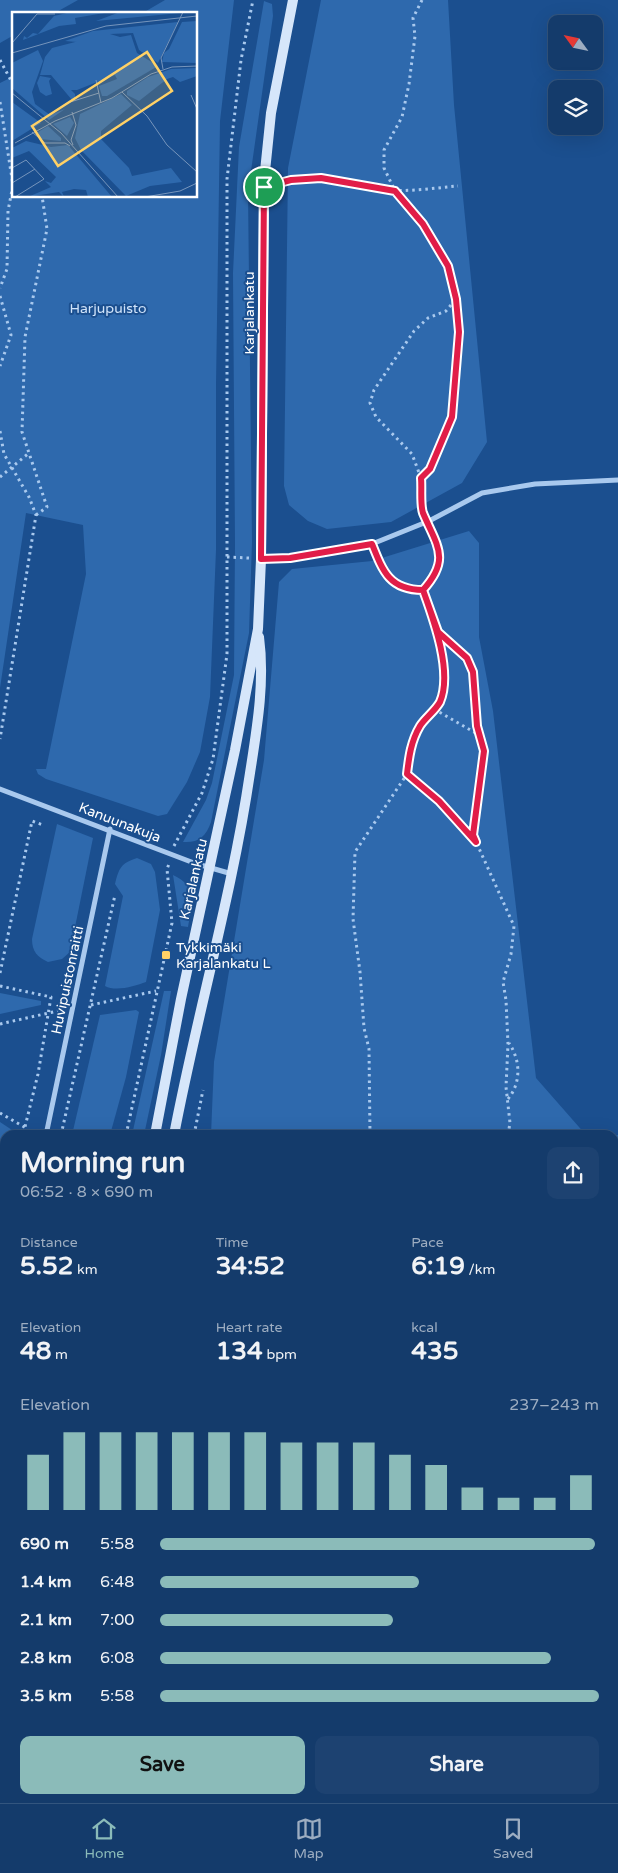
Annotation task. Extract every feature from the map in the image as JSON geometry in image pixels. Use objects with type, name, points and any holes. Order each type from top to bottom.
[{"type":"main road","name":"Karjalankatu","points":[[156,1130],[258,629],[261,559],[264,187],[270,113],[293,0]]},
{"type":"main road","name":"Karjalankatu","points":[[175,1130],[196,1027],[242,832],[258,721],[262,659],[258,629]]},
{"type":"street","points":[[261,559],[290,558],[372,544],[429,521],[482,493],[535,484],[618,480]]},
{"type":"street","points":[[372,544],[383,572],[405,590],[423,590],[434,577],[440,553],[429,521]]},
{"type":"street","name":"Kanuunakuja","points":[[0,789],[110,829],[210,869],[232,874]]},
{"type":"street","name":"Huvipuistonraitti","points":[[47,1130],[110,829]]},
{"type":"path","points":[[175,841],[202,793],[214,750],[227,654],[227,179],[241,60],[253,0]]},
{"type":"path","points":[[421,478],[430,469],[452,417],[459,332],[456,299],[448,266],[423,224],[395,191],[384,168],[384,150],[402,118],[409,84],[415,36],[413,18],[422,0]]},
{"type":"path","points":[[0,60],[12,82]]},
{"type":"path","points":[[0,102],[12,173]]},
{"type":"path","points":[[264,187],[291,180],[321,178],[395,191],[458,186]]},
{"type":"path","points":[[0,288],[7,269],[8,211],[12,194]]},
{"type":"path","points":[[36,515],[48,507],[28,454],[22,432],[24,346],[47,229],[42,198]]},
{"type":"path","points":[[0,296],[11,335],[0,366]]},
{"type":"path","points":[[429,521],[423,512],[421,478],[412,454],[376,417],[370,403],[374,390],[414,331],[428,318],[446,311],[456,299]]},
{"type":"path","points":[[0,432],[4,454],[29,497],[36,515],[0,739]]},
{"type":"path","points":[[0,477],[28,454]]},
{"type":"path","points":[[227,557],[261,559]]},
{"type":"path","points":[[370,1130],[369,1049],[364,1028],[360,972],[353,919],[355,852],[407,774],[410,748],[421,726],[440,702],[444,675],[438,632],[423,590]]},
{"type":"path","points":[[438,632],[467,658],[473,672],[480,736],[484,751],[473,835],[514,926],[511,954],[503,982],[508,1042],[506,1066],[510,1122],[509,1130]]},
{"type":"path","points":[[434,709],[480,736]]},
{"type":"path","points":[[407,774],[439,801],[476,842]]},
{"type":"path","points":[[0,973],[32,821],[43,825]]},
{"type":"path","points":[[127,1130],[172,923],[167,869]]},
{"type":"path","points":[[62,1130],[115,895]]},
{"type":"path","points":[[0,986],[51,997],[50,1013],[26,1128],[0,1113]]},
{"type":"path","points":[[91,1005],[156,991]]},
{"type":"path","points":[[0,1024],[62,1010]]},
{"type":"path","points":[[507,1100],[516,1090],[518,1074],[516,1054],[508,1042]]},
{"type":"path","points":[[195,1130],[203,1090]]},
{"type":"green space","points":[[0,0],[78,0],[57,12],[12,12],[12,36],[0,43]]},
{"type":"green space","name":"Harjupuisto","points":[[165,0],[234,0],[220,121],[216,385],[216,550],[210,697],[200,752],[187,782],[167,814],[158,816],[46,779],[38,774],[36,769],[46,769],[86,574],[83,525],[26,513],[0,688],[0,83],[12,77],[12,198],[198,198],[198,12],[144,12]]},
{"type":"green space","points":[[321,0],[448,0],[454,105],[487,442],[462,483],[391,522],[327,529],[308,521],[289,505],[284,486],[288,168]]},
{"type":"green space","points":[[264,1],[272,4],[273,16],[248,192],[252,542],[249,633],[211,822],[207,832],[201,838],[183,842],[206,800],[212,783],[234,675],[233,273],[239,147]]},
{"type":"green space","points":[[469,531],[479,543],[479,637],[493,711],[536,1078],[582,1130],[211,1130],[214,1062],[264,760],[279,582],[292,569],[372,561]]},
{"type":"green space","points":[[57,824],[93,838],[70,952],[62,959],[48,962],[36,953],[32,939]]},
{"type":"green space","points":[[137,858],[151,864],[155,872],[160,910],[146,982],[126,988],[109,988],[105,986],[123,896],[115,884],[124,864]]},
{"type":"green space","points":[[173,875],[181,880],[190,891],[192,904],[188,927],[181,926]]},
{"type":"green space","points":[[164,991],[171,991],[161,1055],[145,1130],[133,1130]]},
{"type":"green space","points":[[0,993],[41,1001],[41,1005],[0,1014]]},
{"type":"green space","points":[[136,1010],[139,1012],[126,1077],[111,1130],[73,1130],[100,1015]]},
{"type":"green space","points":[[0,1122],[12,1130],[0,1130]]},
{"type":"place","name":"Tykkimäki Karjalankatu L","points":[[166,955]]},
{"type":"route","points":[[264,187],[261,559],[290,558],[372,544],[383,572],[405,590],[423,590],[438,632],[467,658],[473,672],[477,726],[484,751],[473,835],[476,842],[439,801],[407,774],[410,748],[421,726],[440,702],[444,675],[438,632],[423,590],[434,577],[440,553],[429,521],[423,512],[421,478],[430,469],[452,417],[459,332],[456,299],[448,266],[423,224],[395,191],[321,178],[291,180],[264,187]]}]
